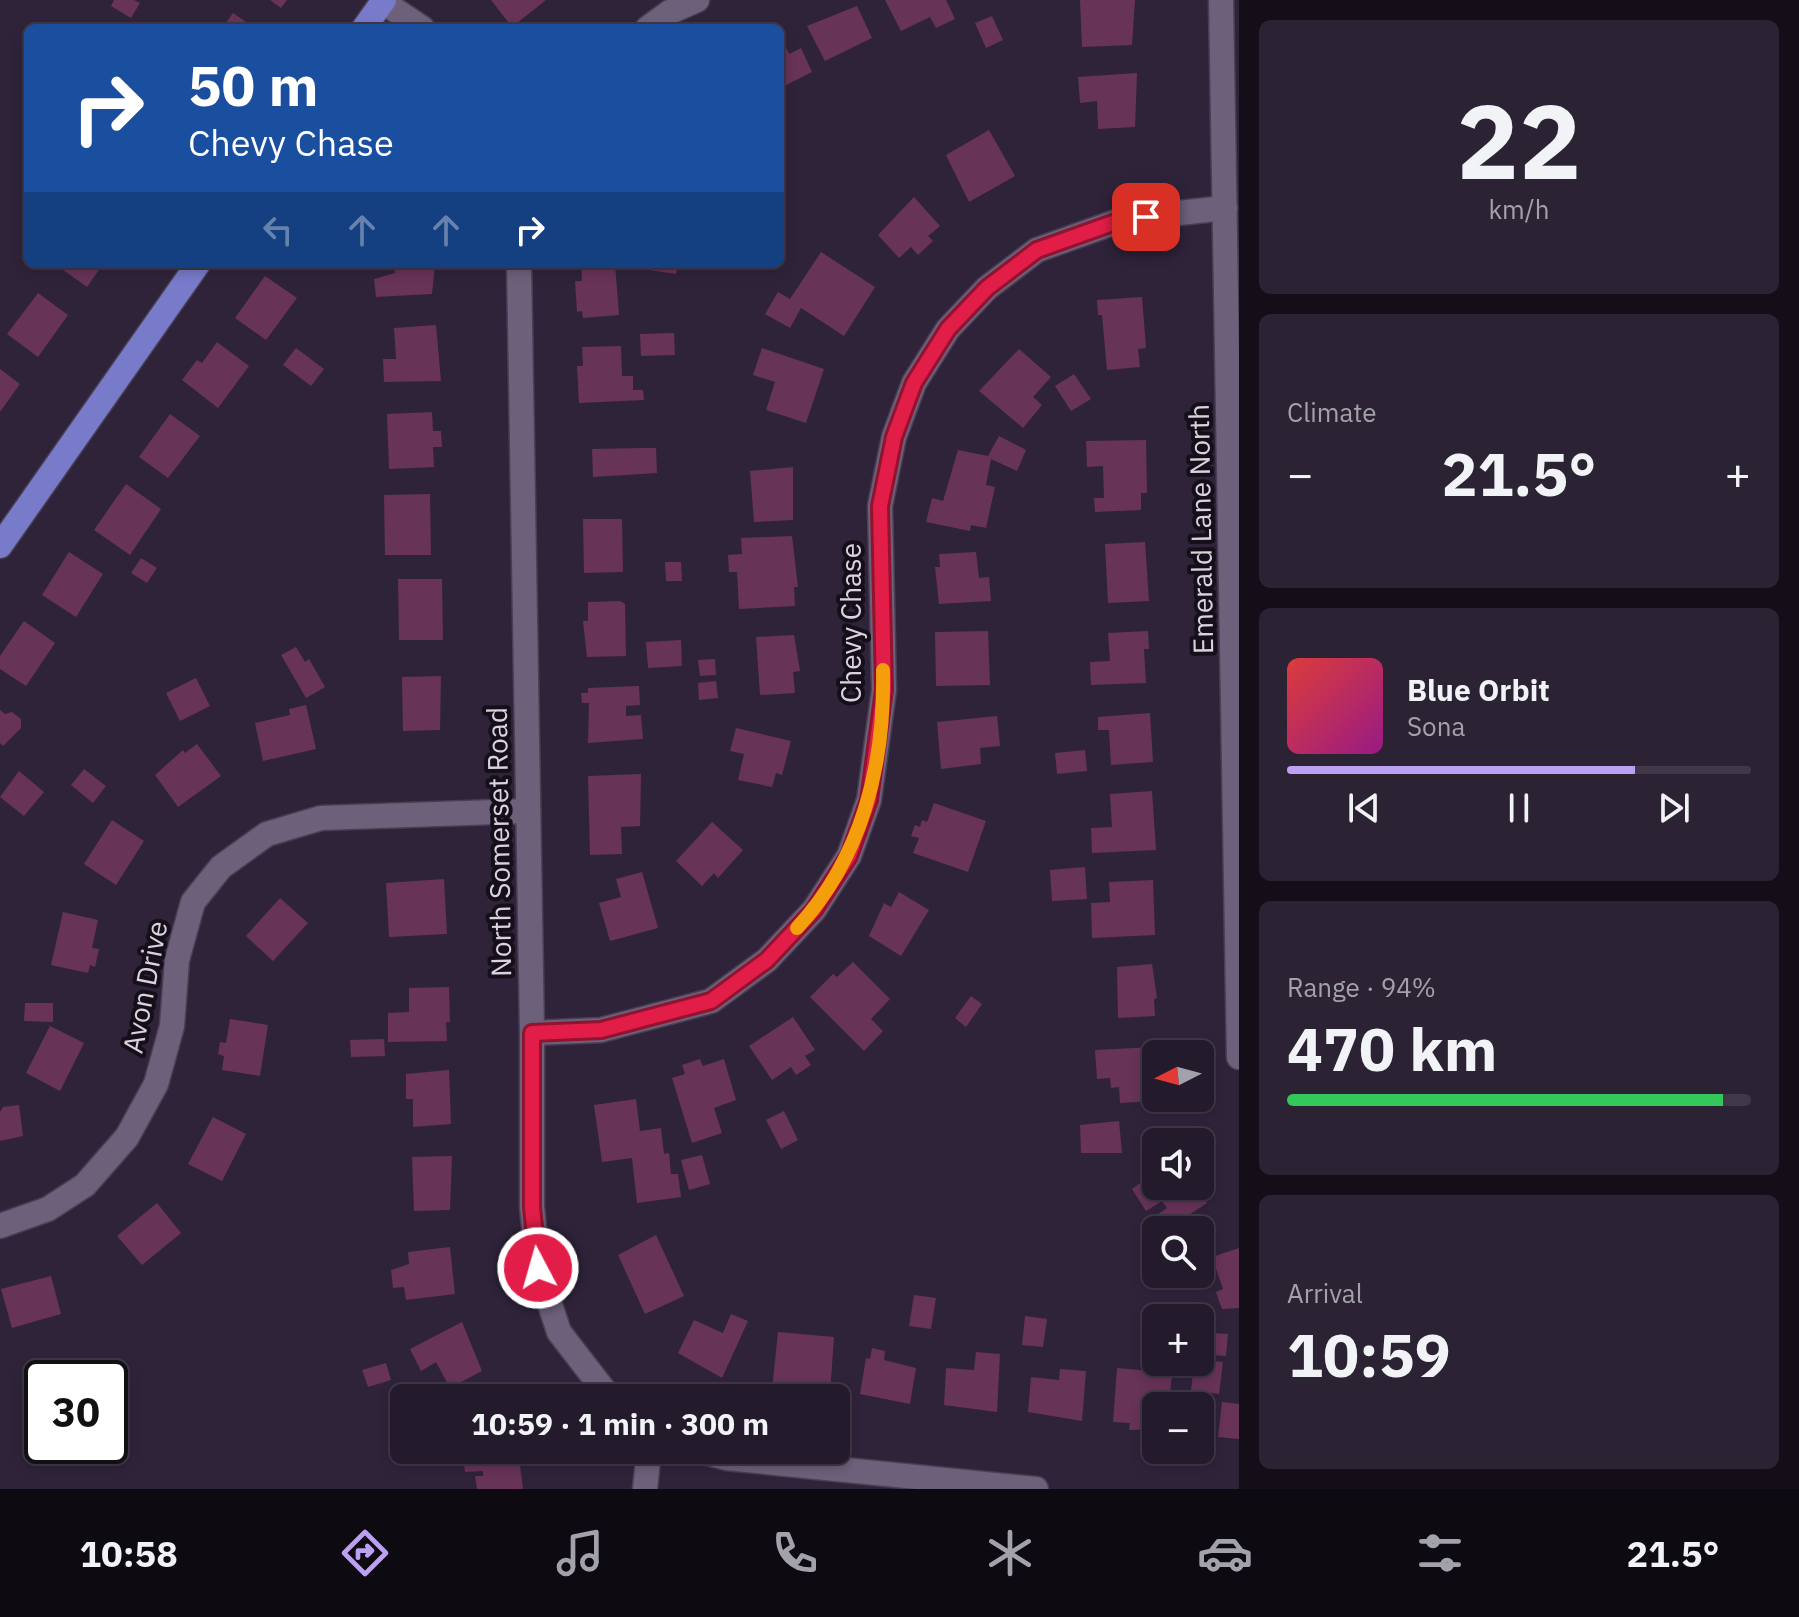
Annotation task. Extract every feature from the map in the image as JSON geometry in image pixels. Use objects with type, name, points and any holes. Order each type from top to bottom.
[{"type":"main road","points":[[367,24],[383,1]]},
{"type":"main road","points":[[0,546],[195,268]]},
{"type":"street","points":[[654,24],[670,12],[697,0]]},
{"type":"street","name":"Emerald Lane North","points":[[1221,0],[1239,1057]]},
{"type":"street","points":[[383,1],[416,24]]},
{"type":"street","name":"Chevy Chase","points":[[532,1033],[601,1030],[711,1001],[767,960],[814,910],[849,856],[869,800],[884,690],[880,506],[894,437],[914,383],[948,329],[987,288],[1037,250],[1124,219],[1225,208]]},
{"type":"street","name":"North Somerset Road","points":[[519,268],[532,1207],[538,1268],[559,1332],[599,1384]]},
{"type":"street","name":"Avon Drive","points":[[0,1226],[48,1209],[85,1185],[127,1137],[156,1084],[172,1026],[177,960],[193,902],[221,867],[267,834],[321,818],[528,811]]},
{"type":"street","points":[[645,1489],[648,1464]]},
{"type":"street","points":[[786,1464],[1036,1489]]},
{"type":"building","points":[[114,0],[140,3],[131,18],[111,6]]},
{"type":"building","points":[[270,0],[287,0],[281,8]]},
{"type":"building","points":[[491,0],[546,0],[516,24],[510,24]]},
{"type":"building","points":[[885,0],[946,0],[955,19],[936,28],[930,17],[901,31]]},
{"type":"building","points":[[1080,0],[1135,0],[1132,45],[1082,47]]},
{"type":"building","points":[[857,6],[872,38],[825,61],[807,26]]},
{"type":"building","points":[[233,13],[249,24],[225,24]]},
{"type":"building","points":[[992,16],[1003,40],[986,48],[975,23]]},
{"type":"building","points":[[784,43],[789,54],[801,48],[812,72],[784,86]]},
{"type":"building","points":[[1137,73],[1135,127],[1098,129],[1097,101],[1080,103],[1078,77]]},
{"type":"building","points":[[989,130],[1015,176],[969,202],[946,155]]},
{"type":"building","points":[[914,197],[940,226],[928,236],[933,241],[918,255],[911,247],[899,258],[878,235]]},
{"type":"building","points":[[821,252],[875,287],[844,336],[801,308],[790,328],[765,314],[778,292],[790,299]]},
{"type":"building","points":[[61,268],[100,268],[87,287]]},
{"type":"building","points":[[394,268],[435,268],[432,294],[376,297],[374,279],[395,273]]},
{"type":"building","points":[[581,268],[615,268],[619,315],[583,318],[582,311],[577,312],[575,281],[582,281]]},
{"type":"building","points":[[649,268],[677,268],[676,274]]},
{"type":"building","points":[[265,276],[297,298],[266,340],[235,318]]},
{"type":"building","points":[[38,293],[68,315],[38,357],[7,334]]},
{"type":"building","points":[[1142,297],[1146,348],[1138,349],[1140,367],[1107,370],[1102,315],[1098,315],[1097,300]]},
{"type":"building","points":[[436,325],[441,381],[384,382],[383,359],[396,359],[394,328]]},
{"type":"building","points":[[674,333],[675,355],[641,356],[640,334]]},
{"type":"building","points":[[217,342],[249,366],[218,408],[182,380],[197,360],[202,363]]},
{"type":"building","points":[[621,346],[622,376],[633,376],[633,390],[643,390],[644,400],[579,403],[577,366],[583,366],[582,347]]},
{"type":"building","points":[[296,348],[324,369],[311,386],[283,365]]},
{"type":"building","points":[[762,348],[824,369],[806,423],[766,410],[775,382],[753,375]]},
{"type":"building","points":[[1019,349],[1051,377],[1033,397],[1042,405],[1023,428],[979,391]]},
{"type":"building","points":[[0,369],[20,384],[0,412]]},
{"type":"building","points":[[1074,374],[1091,399],[1071,411],[1055,386]]},
{"type":"building","points":[[432,412],[433,431],[441,431],[442,447],[433,447],[434,467],[389,469],[387,414]]},
{"type":"building","points":[[170,414],[200,436],[168,478],[139,457]]},
{"type":"building","points":[[999,436],[1026,450],[1017,471],[991,459],[986,485],[995,487],[986,528],[971,525],[970,531],[926,522],[932,498],[943,501],[958,450],[988,456]]},
{"type":"building","points":[[1146,440],[1147,493],[1141,493],[1141,510],[1095,512],[1094,498],[1104,498],[1103,466],[1087,467],[1086,441]]},
{"type":"building","points":[[656,448],[657,473],[593,477],[592,449]]},
{"type":"building","points":[[793,467],[793,520],[754,522],[750,471]]},
{"type":"building","points":[[126,484],[161,509],[130,555],[94,530]]},
{"type":"building","points":[[430,494],[431,555],[385,555],[384,495]]},
{"type":"building","points":[[583,519],[622,519],[623,572],[584,573]]},
{"type":"building","points":[[792,536],[798,587],[794,587],[795,606],[739,609],[737,572],[729,572],[728,555],[742,554],[741,538]]},
{"type":"building","points":[[1145,542],[1149,601],[1108,603],[1105,544]]},
{"type":"building","points":[[69,552],[103,574],[76,617],[42,595]]},
{"type":"building","points":[[976,552],[979,578],[989,577],[991,601],[939,604],[935,567],[940,567],[939,554]]},
{"type":"building","points":[[141,558],[157,568],[147,583],[131,573]]},
{"type":"building","points":[[665,562],[681,562],[682,581],[666,581]]},
{"type":"building","points":[[398,579],[442,579],[443,640],[399,640]]},
{"type":"building","points":[[620,601],[625,604],[626,656],[587,657],[583,621],[588,621],[588,602]]},
{"type":"building","points":[[24,621],[55,643],[26,686],[0,669],[0,656]]},
{"type":"building","points":[[988,631],[990,685],[936,686],[935,632]]},
{"type":"building","points":[[1148,631],[1149,649],[1144,649],[1146,683],[1091,685],[1090,662],[1110,661],[1108,633]]},
{"type":"building","points":[[794,635],[800,671],[793,672],[795,693],[760,695],[756,637]]},
{"type":"building","points":[[681,640],[682,666],[648,668],[646,642]]},
{"type":"building","points":[[296,647],[305,662],[309,659],[325,687],[306,698],[281,655]]},
{"type":"building","points":[[715,659],[716,675],[700,676],[698,660]]},
{"type":"building","points":[[441,676],[440,730],[403,731],[402,677]]},
{"type":"building","points":[[196,678],[210,706],[180,721],[166,693]]},
{"type":"building","points":[[716,681],[718,698],[699,700],[698,683]]},
{"type":"building","points":[[639,686],[640,705],[626,706],[626,716],[641,715],[643,739],[588,743],[589,703],[582,703],[581,693],[588,693],[588,688]]},
{"type":"building","points":[[306,705],[316,749],[263,761],[255,723],[290,715],[289,709]]},
{"type":"building","points":[[0,710],[5,714],[12,712],[21,719],[21,728],[3,746],[0,743]]},
{"type":"building","points":[[1150,713],[1153,762],[1111,765],[1109,730],[1098,730],[1098,717]]},
{"type":"building","points":[[997,716],[1000,746],[980,748],[981,764],[941,769],[937,722]]},
{"type":"building","points":[[736,728],[791,741],[782,775],[776,773],[772,787],[738,780],[744,754],[730,751]]},
{"type":"building","points":[[197,744],[221,776],[178,807],[155,775],[183,750],[185,753]]},
{"type":"building","points":[[1085,750],[1087,771],[1057,774],[1055,753]]},
{"type":"building","points":[[84,769],[106,786],[93,803],[71,785]]},
{"type":"building","points":[[19,771],[44,792],[24,816],[0,797]]},
{"type":"building","points":[[641,774],[640,826],[621,827],[622,854],[590,855],[588,776]]},
{"type":"building","points":[[1152,791],[1156,850],[1092,853],[1091,828],[1112,827],[1110,794]]},
{"type":"building","points":[[934,803],[986,821],[968,872],[913,853],[919,838],[911,836],[915,825],[920,827],[922,820],[927,822]]},
{"type":"building","points":[[112,820],[144,841],[116,885],[84,864]]},
{"type":"building","points":[[712,822],[743,850],[718,878],[714,873],[702,886],[676,861]]},
{"type":"building","points":[[1085,867],[1087,899],[1052,901],[1050,870]]},
{"type":"building","points":[[642,872],[658,928],[610,941],[599,903],[621,897],[616,879]]},
{"type":"building","points":[[444,879],[447,934],[389,937],[386,883]]},
{"type":"building","points":[[1153,880],[1155,935],[1092,938],[1091,903],[1110,902],[1109,882]]},
{"type":"building","points":[[899,892],[929,910],[901,956],[869,936],[884,903],[891,907]]},
{"type":"building","points":[[280,898],[308,923],[273,961],[246,936]]},
{"type":"building","points":[[63,912],[98,920],[92,948],[99,949],[95,967],[90,965],[88,973],[51,965]]},
{"type":"building","points":[[853,962],[890,999],[871,1019],[883,1031],[864,1051],[810,997],[833,974],[837,977]]},
{"type":"building","points":[[1152,964],[1157,998],[1154,999],[1155,1016],[1118,1018],[1117,967]]},
{"type":"building","points":[[449,987],[447,1041],[388,1042],[388,1013],[409,1012],[409,988]]},
{"type":"building","points":[[971,996],[982,1004],[966,1027],[955,1018]]},
{"type":"building","points":[[25,1003],[53,1003],[53,1022],[24,1021]]},
{"type":"building","points":[[793,1017],[815,1050],[805,1056],[811,1065],[796,1075],[791,1067],[772,1080],[749,1046]]},
{"type":"building","points":[[230,1019],[268,1025],[260,1076],[222,1070],[224,1056],[218,1054],[220,1042],[226,1043]]},
{"type":"building","points":[[50,1026],[84,1043],[60,1091],[26,1073]]},
{"type":"building","points":[[384,1039],[385,1056],[351,1057],[350,1040]]},
{"type":"building","points":[[1142,1048],[1142,1102],[1120,1103],[1119,1087],[1111,1088],[1110,1078],[1097,1079],[1095,1050]]},
{"type":"building","points":[[700,1059],[703,1066],[724,1059],[736,1100],[714,1108],[722,1133],[692,1143],[672,1078],[685,1074],[682,1065]]},
{"type":"building","points":[[449,1070],[451,1124],[413,1127],[413,1099],[406,1099],[406,1074]]},
{"type":"building","points":[[636,1099],[640,1131],[661,1128],[664,1154],[669,1153],[671,1174],[678,1174],[681,1197],[637,1203],[632,1158],[602,1162],[594,1105]]},
{"type":"building","points":[[19,1105],[23,1136],[0,1141],[0,1112],[3,1107]]},
{"type":"building","points":[[784,1111],[798,1140],[781,1149],[766,1120]]},
{"type":"building","points":[[213,1117],[246,1134],[222,1181],[188,1164]]},
{"type":"building","points":[[1119,1121],[1122,1153],[1081,1153],[1080,1125]]},
{"type":"building","points":[[702,1155],[710,1184],[689,1190],[681,1160]]},
{"type":"building","points":[[452,1156],[450,1210],[414,1211],[412,1157]]},
{"type":"building","points":[[1142,1182],[1142,1200],[1205,1200],[1207,1203],[1187,1216],[1155,1216],[1167,1208],[1162,1201],[1146,1211],[1132,1189]]},
{"type":"building","points":[[157,1203],[181,1233],[142,1265],[117,1236]]},
{"type":"building","points":[[656,1235],[684,1296],[645,1314],[618,1255]]},
{"type":"building","points":[[450,1247],[455,1294],[406,1300],[404,1287],[393,1288],[391,1270],[409,1264],[408,1252]]},
{"type":"building","points":[[1239,1248],[1239,1308],[1222,1309],[1216,1292],[1223,1289],[1214,1256]]},
{"type":"building","points":[[51,1276],[61,1314],[12,1328],[1,1289]]},
{"type":"building","points":[[914,1295],[936,1298],[931,1329],[909,1326]]},
{"type":"building","points":[[731,1314],[748,1321],[722,1378],[678,1353],[694,1320],[723,1333]]},
{"type":"building","points":[[1025,1316],[1047,1319],[1043,1347],[1022,1345]]},
{"type":"building","points":[[462,1322],[482,1371],[458,1384],[448,1384],[436,1362],[421,1371],[410,1349]]},
{"type":"building","points":[[778,1332],[834,1337],[831,1384],[773,1384]]},
{"type":"building","points":[[1214,1333],[1228,1334],[1226,1356],[1214,1355]]},
{"type":"building","points":[[872,1348],[885,1351],[884,1360],[916,1368],[910,1404],[860,1394],[866,1358],[870,1359]]},
{"type":"building","points":[[976,1352],[1000,1354],[997,1412],[944,1405],[946,1368],[974,1370]]},
{"type":"building","points":[[1214,1361],[1223,1362],[1219,1394],[1191,1390],[1193,1376],[1214,1376]]},
{"type":"building","points":[[386,1363],[391,1380],[368,1387],[362,1370]]},
{"type":"building","points":[[1117,1368],[1142,1370],[1142,1376],[1172,1376],[1170,1392],[1142,1392],[1142,1430],[1129,1430],[1130,1423],[1113,1422]]},
{"type":"building","points":[[1060,1369],[1086,1371],[1082,1421],[1028,1412],[1031,1377],[1059,1380]]},
{"type":"building","points":[[1222,1402],[1239,1404],[1239,1439],[1218,1437]]},
{"type":"building","points":[[464,1464],[520,1464],[523,1489],[477,1489],[475,1476],[483,1476],[483,1471],[465,1472]]},
{"type":"slow traffic","points":[[797,928],[814,910],[849,856],[869,800],[879,747],[883,670]]},
{"type":"route","points":[[538,1268],[532,1207],[532,1033],[601,1030],[711,1001],[767,960],[814,910],[849,856],[869,800],[879,747],[884,690],[880,506],[894,437],[914,383],[948,329],[987,288],[1037,250],[1124,219],[1146,217]]}]
